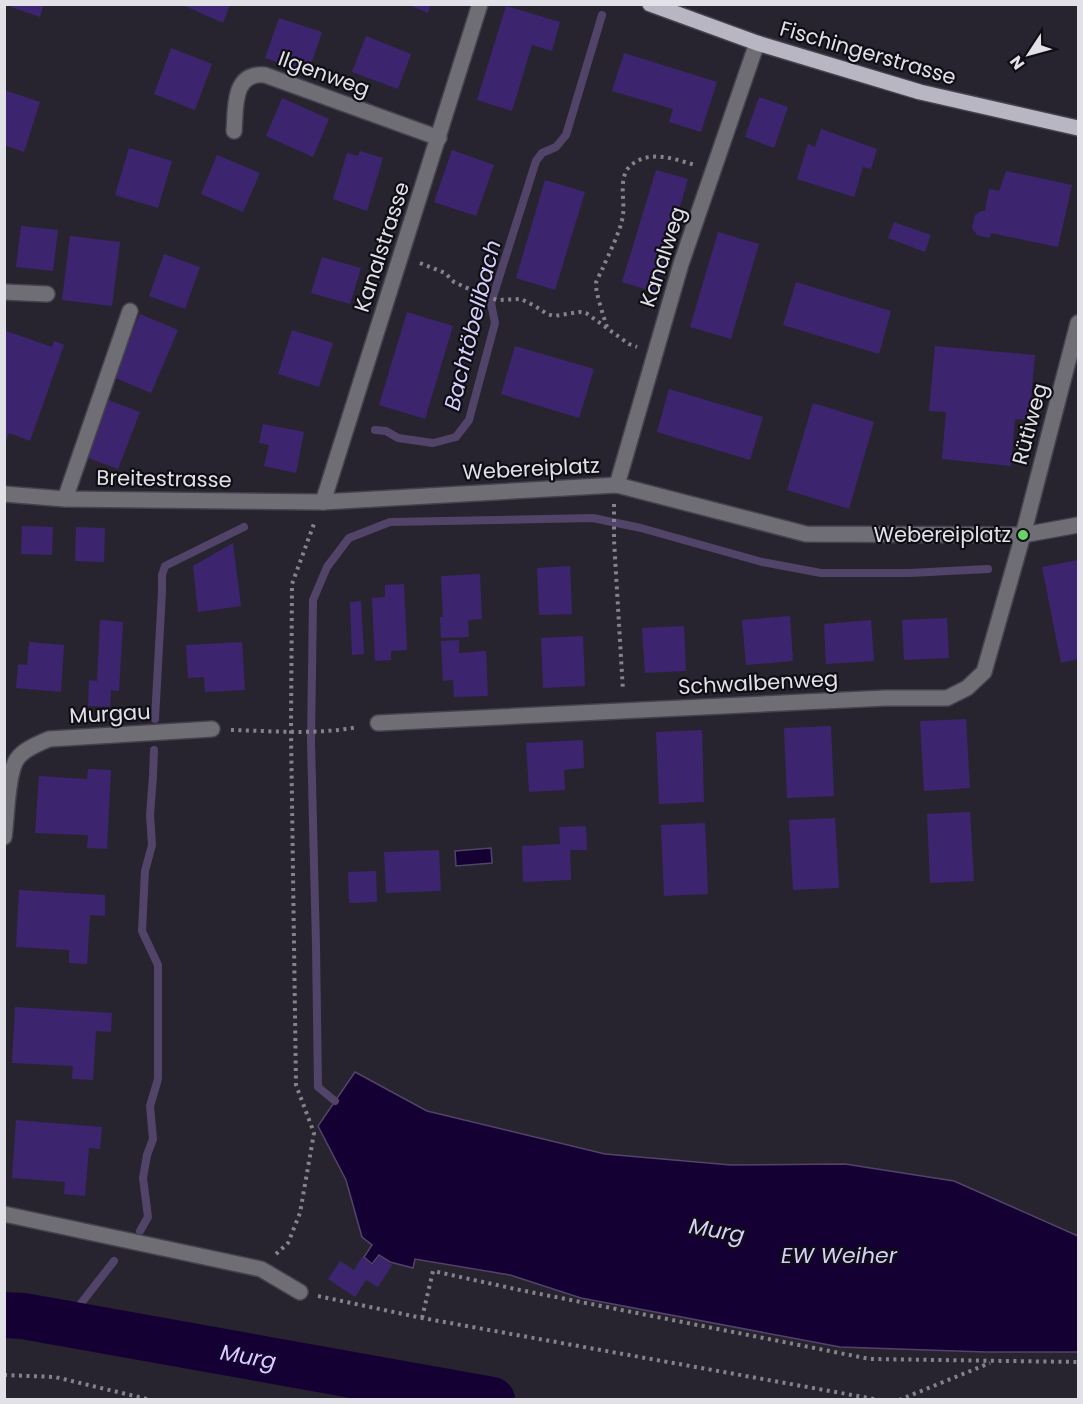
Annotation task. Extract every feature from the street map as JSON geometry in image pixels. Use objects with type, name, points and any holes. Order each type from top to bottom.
[{"type":"main road","name":"Fischingerstrasse","points":[[650,4],[757,43],[920,92],[1078,128]]},
{"type":"street","name":"Kanalstrasse","points":[[323,502],[480,4]]},
{"type":"street","name":"Kanalweg","points":[[617,485],[681,264],[757,43]]},
{"type":"street","name":"Ilgenweg","points":[[234,131],[238,91],[242,83],[256,74],[265,75],[439,138]]},
{"type":"street","points":[[4,292],[47,294]]},
{"type":"street","points":[[64,499],[130,311]]},
{"type":"street","name":"Rütiweg","points":[[1023,535],[1078,323]]},
{"type":"street","name":"Webereiplatz","points":[[323,502],[617,485],[806,534],[1023,535]]},
{"type":"street","name":"Breitestrasse","points":[[4,494],[64,499],[323,502]]},
{"type":"street","points":[[1023,535],[1078,525]]},
{"type":"street","name":"Schwalbenweg","points":[[378,723],[874,699],[947,698],[967,688],[984,672],[1023,535]]},
{"type":"street","name":"Murgau","points":[[4,837],[12,770],[19,757],[34,745],[49,739],[212,729]]},
{"type":"street","points":[[4,1214],[261,1269],[300,1292]]},
{"type":"path","points":[[607,328],[596,285],[623,216],[624,175],[630,167],[645,158],[656,156],[713,170]]},
{"type":"path","points":[[400,257],[445,273],[454,282],[487,297],[498,300],[521,299],[554,316],[579,312],[586,314],[629,344],[655,353]]},
{"type":"path","points":[[261,1269],[288,1243],[300,1214],[314,1133],[296,1086],[291,731],[292,584],[323,502]]},
{"type":"path","points":[[613,509],[625,710]]},
{"type":"path","points":[[212,729],[329,730],[378,723]]},
{"type":"path","points":[[422,1318],[433,1271],[870,1359],[1078,1362]]},
{"type":"path","points":[[300,1292],[422,1318],[880,1400]]},
{"type":"path","points":[[899,1400],[993,1362]]},
{"type":"path","points":[[4,1375],[55,1377],[151,1400]]},
{"type":"water","points":[[491,848],[492,863],[456,866],[455,851]]},
{"type":"water","name":"EW Weiher","points":[[355,1072],[427,1111],[605,1154],[731,1165],[845,1164],[954,1181],[1078,1236],[1078,1352],[985,1352],[840,1347],[581,1298],[510,1275],[415,1259],[413,1268],[390,1262],[379,1255],[372,1264],[364,1257],[372,1245],[362,1237],[346,1180],[318,1126]]},
{"type":"building","points":[[12,4],[44,4],[40,17],[11,7]]},
{"type":"building","points":[[185,4],[230,4],[223,23]]},
{"type":"building","points":[[407,4],[431,4],[428,13]]},
{"type":"building","points":[[506,6],[560,22],[552,51],[532,45],[512,111],[477,100]]},
{"type":"building","points":[[279,18],[322,32],[308,73],[265,58]]},
{"type":"building","points":[[366,36],[411,54],[398,89],[352,72]]},
{"type":"building","points":[[171,48],[212,64],[195,110],[154,94]]},
{"type":"building","points":[[624,53],[717,82],[701,132],[669,122],[673,109],[612,91]]},
{"type":"building","points":[[4,90],[40,102],[24,152],[4,145]]},
{"type":"building","points":[[759,97],[788,107],[774,148],[745,137]]},
{"type":"building","points":[[282,98],[329,119],[313,157],[266,136]]},
{"type":"building","points":[[821,129],[877,149],[871,169],[863,167],[854,197],[797,179],[808,144],[815,147]]},
{"type":"building","points":[[129,148],[172,161],[158,208],[115,195]]},
{"type":"building","points":[[452,150],[494,165],[476,216],[434,202]]},
{"type":"building","points":[[360,151],[383,158],[367,211],[333,199],[347,153],[358,156]]},
{"type":"building","points":[[217,155],[260,173],[243,212],[201,194]]},
{"type":"building","points":[[656,170],[688,179],[655,292],[622,282]]},
{"type":"building","points":[[1006,171],[1072,185],[1058,247],[991,233],[990,238],[977,235],[972,228],[975,215],[985,211],[989,189],[999,191]]},
{"type":"building","points":[[545,180],[585,192],[555,290],[516,278]]},
{"type":"building","points":[[894,222],[931,235],[925,252],[888,238]]},
{"type":"building","points":[[21,226],[58,230],[53,271],[16,267]]},
{"type":"building","points":[[718,232],[759,244],[731,339],[690,327]]},
{"type":"building","points":[[70,236],[120,242],[112,306],[62,300]]},
{"type":"building","points":[[164,254],[200,267],[185,309],[149,296]]},
{"type":"building","points":[[322,257],[361,268],[350,304],[311,293]]},
{"type":"building","points":[[796,282],[891,311],[879,354],[783,325]]},
{"type":"building","points":[[407,312],[453,326],[425,419],[379,405]]},
{"type":"building","points":[[140,314],[178,330],[151,393],[113,377]]},
{"type":"building","points":[[292,330],[333,343],[319,387],[278,374]]},
{"type":"building","points":[[6,331],[52,347],[54,341],[64,345],[30,441],[9,433],[5,444],[4,333]]},
{"type":"building","points":[[515,346],[594,369],[579,418],[501,394]]},
{"type":"building","points":[[935,346],[1035,355],[1029,420],[1015,419],[1011,466],[942,459],[946,412],[929,411]]},
{"type":"building","points":[[669,389],[763,417],[750,460],[657,432]]},
{"type":"building","points":[[108,400],[140,412],[118,469],[86,457]]},
{"type":"building","points":[[813,403],[874,422],[849,509],[787,490]]},
{"type":"building","points":[[263,424],[304,432],[296,473],[264,466],[269,445],[259,443]]},
{"type":"building","points":[[22,526],[53,527],[52,555],[21,554]]},
{"type":"building","points":[[76,527],[105,528],[104,562],[75,561]]},
{"type":"building","points":[[233,543],[241,606],[198,612],[193,566]]},
{"type":"building","points":[[1078,560],[1078,659],[1061,663],[1042,567]]},
{"type":"building","points":[[570,566],[572,614],[539,615],[537,568]]},
{"type":"building","points":[[480,574],[482,619],[468,620],[469,637],[441,638],[440,617],[443,617],[441,576]]},
{"type":"building","points":[[404,584],[407,650],[391,651],[391,660],[375,661],[372,598],[385,597],[385,585]]},
{"type":"building","points":[[361,601],[364,654],[352,655],[350,602]]},
{"type":"building","points":[[790,616],[793,661],[746,665],[742,620]]},
{"type":"building","points":[[947,618],[949,658],[904,660],[902,620]]},
{"type":"building","points":[[100,620],[123,622],[119,691],[111,690],[110,707],[88,706],[89,680],[97,681]]},
{"type":"building","points":[[871,620],[874,661],[826,664],[824,624]]},
{"type":"building","points":[[684,626],[686,671],[645,673],[642,628]]},
{"type":"building","points":[[583,636],[585,686],[543,688],[541,638]]},
{"type":"building","points":[[459,640],[459,653],[486,651],[488,696],[454,697],[453,680],[443,681],[441,641]]},
{"type":"building","points":[[29,642],[64,645],[61,692],[16,688],[18,664],[27,665]]},
{"type":"building","points":[[242,642],[245,690],[205,692],[204,677],[188,678],[186,645]]},
{"type":"building","points":[[966,719],[970,788],[924,791],[920,721]]},
{"type":"building","points":[[831,726],[834,796],[787,798],[784,728]]},
{"type":"building","points":[[702,730],[704,802],[659,804],[656,732]]},
{"type":"building","points":[[583,740],[584,768],[564,770],[565,790],[529,792],[526,743]]},
{"type":"building","points":[[88,769],[111,770],[107,849],[87,848],[88,835],[35,833],[39,776],[87,779]]},
{"type":"building","points":[[970,812],[974,881],[930,883],[927,814]]},
{"type":"building","points":[[835,818],[839,888],[793,890],[789,820]]},
{"type":"building","points":[[705,823],[708,894],[664,896],[661,825]]},
{"type":"building","points":[[586,826],[587,850],[570,850],[571,880],[523,882],[522,846],[560,844],[559,827]]},
{"type":"building","points":[[439,850],[441,891],[386,893],[384,852]]},
{"type":"building","points":[[376,871],[377,902],[349,903],[348,872]]},
{"type":"building","points":[[19,890],[105,895],[105,916],[90,915],[87,964],[69,963],[69,950],[16,947]]},
{"type":"building","points":[[15,1007],[112,1013],[111,1032],[96,1031],[93,1080],[72,1079],[73,1066],[12,1063]]},
{"type":"building","points":[[16,1120],[102,1127],[100,1149],[89,1148],[85,1196],[64,1194],[65,1182],[12,1178]]},
{"type":"building","points":[[379,1256],[392,1265],[378,1287],[366,1280],[355,1297],[328,1279],[340,1261],[354,1270],[362,1257],[373,1265]]},
{"type":"waterway","name":"Bachtöbelibach","points":[[375,430],[386,431],[398,438],[433,443],[456,437],[469,420],[495,323],[491,303],[536,161],[542,153],[556,147],[566,135],[602,15]]},
{"type":"waterway","points":[[335,1101],[318,1087],[311,741],[313,600],[327,567],[349,538],[390,522],[593,518],[641,528],[762,562],[821,573],[910,573],[988,569]]},
{"type":"waterway","name":"Bachtöbelibach","points":[[155,719],[162,575],[165,566],[244,527]]},
{"type":"waterway","name":"Bachtöbelibach","points":[[140,1231],[148,1217],[143,1178],[147,1155],[153,1139],[150,1106],[158,1079],[158,965],[142,931],[145,871],[152,845],[150,815],[154,750]]},
{"type":"waterway","points":[[65,1324],[114,1261]]},
{"type":"waterway","name":"Murg","points":[[4,1315],[23,1316],[492,1400]]},
{"type":"place","name":"Webereiplatz","points":[[1023,535]]}]
